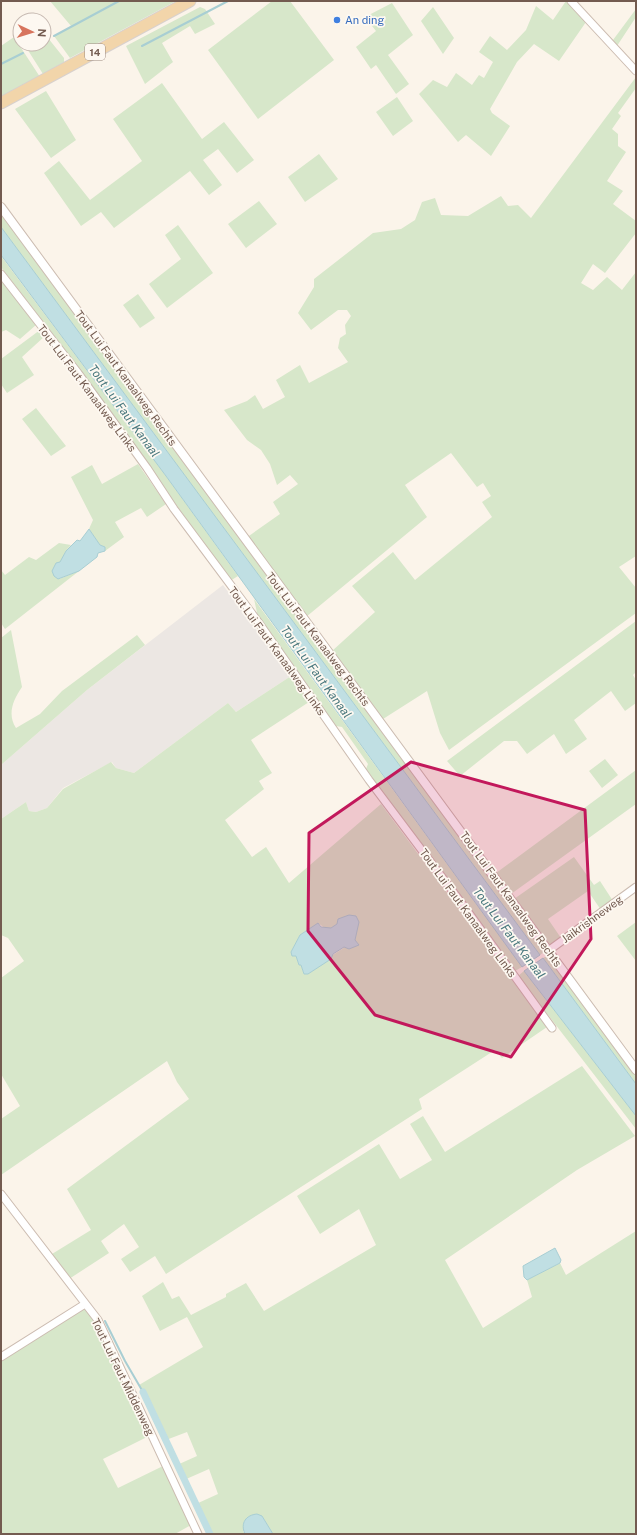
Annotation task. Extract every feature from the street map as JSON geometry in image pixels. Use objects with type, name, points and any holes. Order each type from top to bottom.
[{"type":"main road","name":"14","points":[[1,103],[190,1]]},
{"type":"street","points":[[571,1],[636,71]]},
{"type":"street","name":"Tout Lui Faut Kanaalweg Rechts","points":[[1,207],[636,1070]]},
{"type":"street","name":"Tout Lui Faut Kanaalweg Links","points":[[1,274],[78,373],[147,468],[174,509],[259,623],[369,780],[466,909],[552,1028]]},
{"type":"street","name":"Jaikrishneweg","points":[[548,951],[636,887]]},
{"type":"street","name":"Tout Lui Faut Middenweg","points":[[1,1194],[98,1320],[198,1534]]},
{"type":"street","points":[[1,1357],[85,1304]]},
{"type":"highlighted area","points":[[411,762],[585,810],[591,939],[511,1057],[375,1015],[308,931],[309,833]]},
{"type":"shaded area","points":[[223,585],[291,676],[236,712],[228,703],[134,773],[116,768],[112,762],[63,788],[47,808],[36,812],[29,811],[26,802],[1,819],[1,765],[87,690]]},
{"type":"green space","points":[[50,1],[176,1],[70,58],[54,36],[71,26]]},
{"type":"green space","points":[[272,1],[290,1],[334,60],[258,119],[208,50]]},
{"type":"green space","points":[[566,1],[586,22],[559,61],[534,44],[517,62],[490,109],[492,113],[510,126],[491,156],[466,135],[458,142],[419,94],[433,80],[447,87],[456,73],[472,85],[479,75],[484,78],[493,62],[479,52],[490,36],[507,50],[526,30],[536,6],[553,20]]},
{"type":"green space","points":[[392,3],[413,35],[388,55],[409,84],[396,94],[376,65],[371,69],[356,47],[376,31],[365,17]]},
{"type":"green space","points":[[200,7],[205,9],[215,24],[195,34],[190,26],[162,43],[173,62],[145,84],[126,46]]},
{"type":"green space","points":[[433,7],[454,38],[443,54],[421,21]]},
{"type":"green space","points":[[636,9],[636,17],[617,46],[613,40]]},
{"type":"green space","points":[[12,38],[12,52],[24,52],[40,77],[1,100],[1,46]]},
{"type":"green space","points":[[52,43],[64,58],[64,62],[43,74],[29,52],[52,52]]},
{"type":"green space","points":[[636,77],[636,88],[618,113],[621,116],[612,129],[618,134],[618,146],[626,152],[607,181],[623,191],[613,204],[636,221],[636,233],[605,273],[593,264],[581,283],[593,290],[607,277],[622,290],[636,272],[636,556],[619,567],[636,588],[636,613],[449,750],[440,733],[427,691],[383,719],[332,651],[375,612],[352,586],[393,552],[415,580],[492,517],[482,502],[491,496],[483,483],[477,487],[451,453],[405,485],[427,517],[306,617],[246,538],[280,514],[273,502],[298,484],[290,475],[277,485],[270,464],[261,450],[247,440],[224,410],[247,401],[255,395],[263,409],[285,397],[276,380],[300,365],[309,383],[348,362],[338,348],[340,338],[346,334],[345,325],[351,316],[347,310],[338,310],[311,330],[298,313],[314,287],[314,279],[373,233],[401,229],[415,220],[422,202],[435,198],[441,215],[468,216],[501,196],[508,206],[518,205],[531,218]]},
{"type":"green space","points":[[162,83],[202,139],[224,122],[254,160],[237,173],[218,149],[203,160],[222,185],[209,195],[190,171],[114,228],[101,212],[81,226],[44,173],[59,161],[90,200],[142,161],[113,119]]},
{"type":"green space","points":[[46,91],[76,140],[51,158],[15,109]]},
{"type":"green space","points":[[397,97],[413,121],[393,136],[376,112]]},
{"type":"green space","points":[[319,154],[338,179],[305,202],[288,177]]},
{"type":"green space","points":[[259,201],[277,224],[246,248],[228,224]]},
{"type":"green space","points":[[1,213],[545,951],[540,955],[1,227]]},
{"type":"green space","points":[[178,225],[213,273],[167,308],[149,284],[181,259],[165,235]]},
{"type":"green space","points":[[1,256],[166,476],[238,576],[230,581],[82,372],[1,267]]},
{"type":"green space","points":[[1,279],[36,325],[20,339],[6,330],[1,332]]},
{"type":"green space","points":[[138,294],[155,318],[140,328],[123,305]]},
{"type":"green space","points":[[40,330],[45,336],[22,357],[34,375],[7,393],[1,384],[1,359]]},
{"type":"green space","points":[[36,408],[66,446],[51,456],[22,419]]},
{"type":"green space","points":[[138,464],[166,504],[147,517],[141,508],[115,522],[124,537],[105,551],[105,547],[100,545],[89,529],[93,520],[71,477],[92,465],[102,484]]},
{"type":"green space","points":[[59,543],[71,545],[62,560],[59,579],[79,571],[5,629],[1,623],[1,570],[5,575],[29,557],[36,560]]},
{"type":"green space","points":[[254,599],[522,967],[515,971],[366,769],[368,764],[342,727],[336,726],[258,617]]},
{"type":"green space","points":[[636,621],[636,672],[633,675],[636,680],[636,703],[625,711],[611,691],[574,720],[587,739],[566,754],[554,734],[527,754],[517,741],[504,741],[460,776],[447,761]]},
{"type":"green space","points":[[11,630],[22,687],[12,707],[12,718],[16,728],[40,714],[62,691],[137,635],[145,645],[87,690],[1,765],[1,638]]},
{"type":"green space","points":[[291,676],[309,702],[251,740],[272,773],[259,781],[264,789],[225,820],[252,857],[266,847],[289,883],[381,804],[547,1027],[502,1058],[495,1050],[419,1099],[422,1109],[166,1274],[155,1256],[130,1272],[121,1259],[139,1247],[124,1224],[101,1241],[109,1253],[69,1279],[52,1254],[91,1230],[67,1189],[189,1099],[177,1082],[167,1061],[1,1175],[1,1119],[20,1106],[1,1074],[1,978],[24,961],[8,938],[1,935],[1,819],[26,802],[29,811],[36,812],[47,808],[63,789],[111,762],[116,768],[134,773],[228,703],[236,712]],"holes":[[[318,923],[326,929],[337,924],[356,931],[355,940],[359,945],[345,947],[304,974],[296,956],[291,952],[300,935]]]},
{"type":"green space","points":[[605,759],[618,775],[602,788],[589,771]]},
{"type":"green space","points":[[636,770],[636,804],[511,894],[496,873]]},
{"type":"green space","points":[[574,857],[594,885],[600,881],[613,901],[601,910],[588,891],[548,919],[561,938],[548,946],[514,899]]},
{"type":"green space","points":[[636,922],[636,961],[617,936]]},
{"type":"green space","points":[[547,956],[636,1076],[636,1084],[543,958]]},
{"type":"green space","points":[[524,971],[636,1116],[636,1129],[518,976]]},
{"type":"green space","points":[[582,1066],[635,1136],[577,1170],[445,1260],[483,1328],[532,1297],[527,1280],[560,1263],[566,1275],[636,1231],[636,1534],[273,1534],[262,1516],[243,1531],[245,1534],[210,1534],[196,1504],[218,1494],[209,1469],[184,1480],[177,1465],[197,1456],[187,1432],[166,1440],[139,1385],[203,1347],[187,1317],[160,1331],[142,1296],[163,1282],[172,1299],[179,1296],[191,1315],[226,1297],[226,1294],[246,1283],[264,1311],[376,1245],[359,1209],[320,1234],[297,1196],[379,1144],[400,1179],[432,1160],[410,1124],[423,1116],[445,1152]]},
{"type":"green space","points":[[84,1307],[96,1324],[149,1436],[103,1459],[118,1488],[163,1466],[191,1525],[175,1534],[1,1534],[1,1359]]},
{"type":"water","name":"Tout Lui Faut Kanaal","points":[[1,227],[540,955],[522,967],[166,476],[1,255]]},
{"type":"water","points":[[89,529],[100,545],[105,547],[105,551],[98,553],[97,557],[79,571],[58,579],[54,576],[52,571],[56,563],[60,562],[66,551],[77,540],[80,541]]},
{"type":"water","points":[[349,915],[356,916],[359,922],[355,940],[359,945],[349,949],[344,947],[333,954],[331,959],[308,974],[304,974],[296,956],[292,956],[291,952],[300,935],[318,923],[321,927],[331,928],[337,924],[338,919]]},
{"type":"water","points":[[543,958],[636,1084],[636,1116],[524,971]]},
{"type":"water","points":[[555,1248],[561,1260],[560,1263],[527,1280],[524,1277],[523,1266]]},
{"type":"water","points":[[257,1514],[262,1516],[273,1534],[245,1534],[243,1526],[245,1520],[250,1516]]},
{"type":"waterway","points":[[54,36],[119,1]]},
{"type":"waterway","points":[[142,46],[228,1]]},
{"type":"waterway","points":[[1,64],[23,53]]},
{"type":"waterway","points":[[105,1321],[125,1361],[143,1392]]},
{"type":"waterway","points":[[143,1392],[210,1534]]},
{"type":"place","name":"An ding","points":[[337,20]]}]
